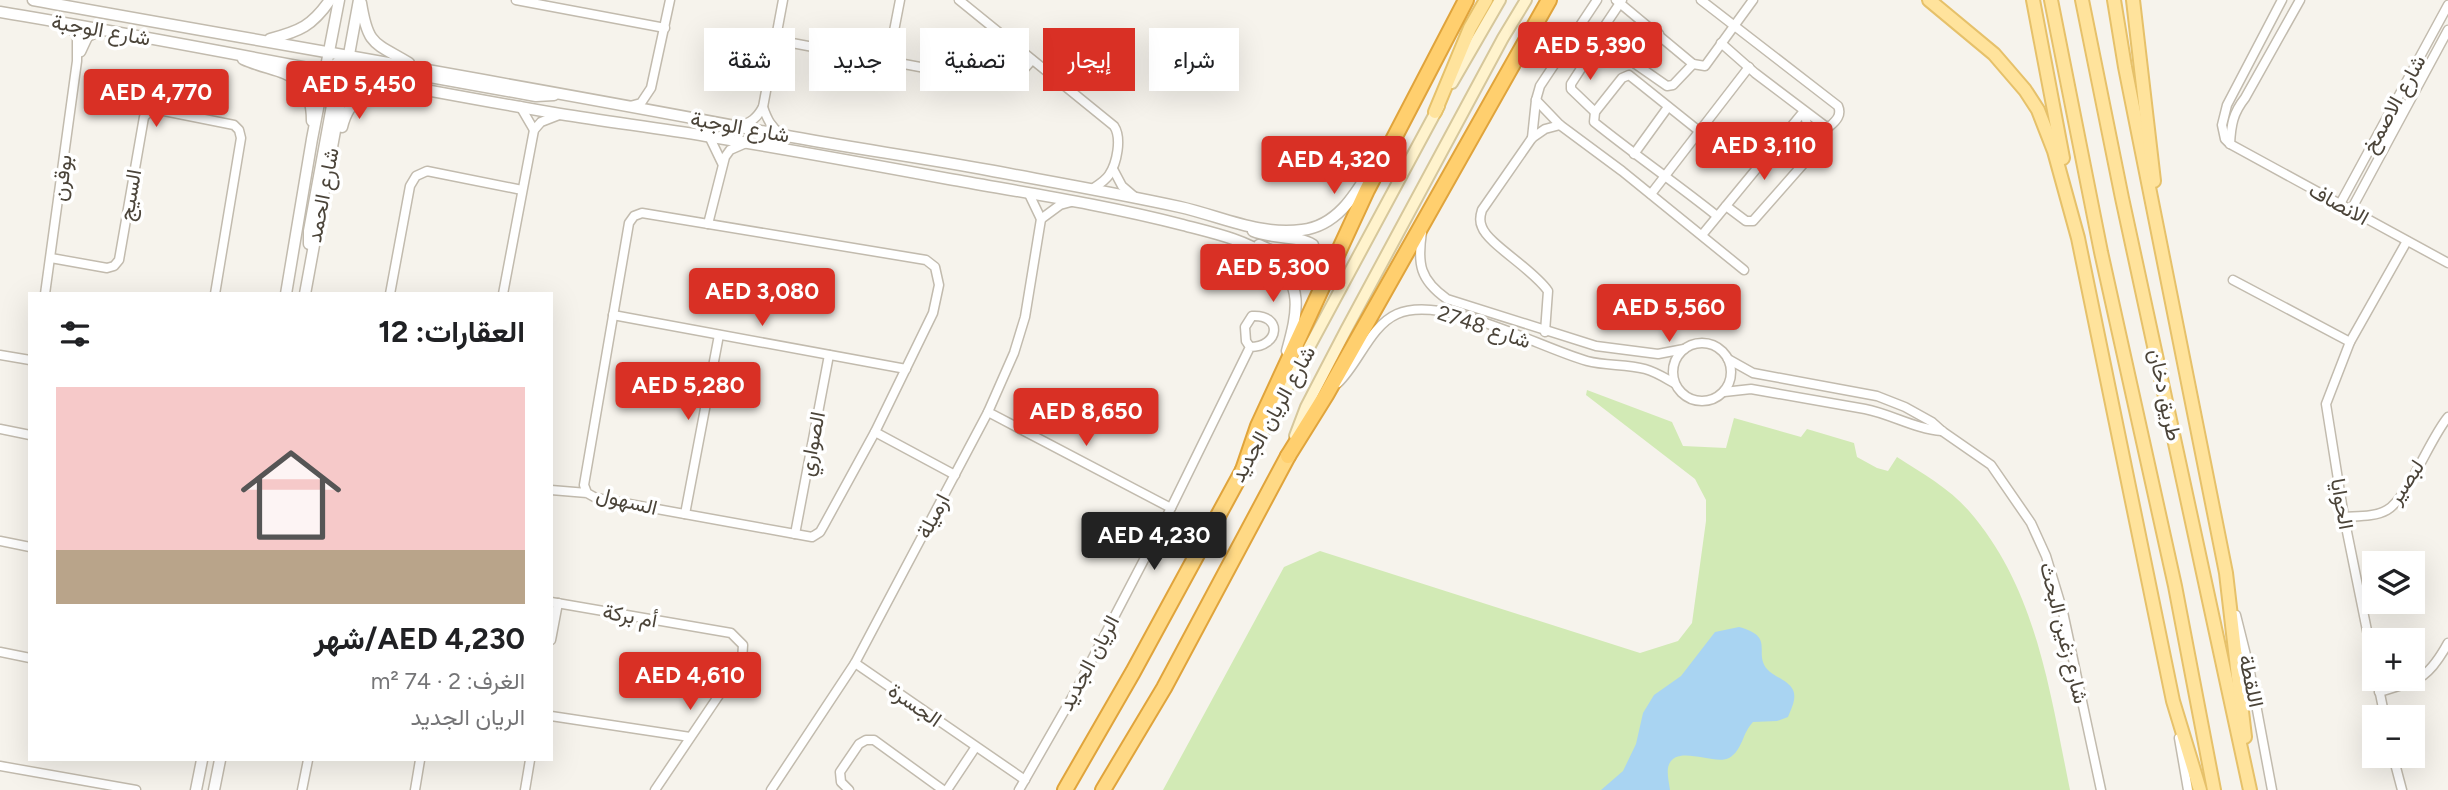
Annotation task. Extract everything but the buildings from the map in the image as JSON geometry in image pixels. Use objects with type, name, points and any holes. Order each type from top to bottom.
[{"type":"highway","points":[[1243,470],[1258,426],[1367,190],[1466,0]]},
{"type":"highway","points":[[1287,456],[1326,395],[1549,0]]},
{"type":"highway","name":"شارع الريان الجديد","points":[[1103,790],[1164,688],[1287,456]]},
{"type":"highway","name":"شارع الريان الجديد","points":[[1065,790],[1243,470]]},
{"type":"main road","points":[[1435,111],[1470,28],[1486,0]]},
{"type":"main road","name":"شارع الريان الجديد","points":[[1243,470],[1435,111],[1500,0]]},
{"type":"main road","name":"شارع الريان الجديد","points":[[1287,456],[1306,407],[1503,38],[1526,0]]},
{"type":"main road","points":[[1929,0],[1994,54],[2025,90],[2038,110],[2046,128],[2078,238]]},
{"type":"main road","points":[[2033,0],[2078,238],[2173,701],[2200,790]]},
{"type":"main road","name":"طريق دخان","points":[[2051,0],[2101,252],[2175,586],[2214,790]]},
{"type":"main road","name":"طريق دخان","points":[[2082,0],[2250,790]]},
{"type":"main road","points":[[2114,0],[2164,268],[2226,573],[2250,790]]},
{"type":"main road","points":[[2133,0],[2164,268]]},
{"type":"street","name":"شارع الوجبة","points":[[33,0],[267,40],[413,87],[561,114],[709,136],[1028,194],[1152,217],[1236,239],[1278,264],[1294,290],[1296,321],[1282,374]]},
{"type":"street","points":[[267,40],[300,31],[317,17],[330,0]]},
{"type":"street","points":[[337,63],[339,0]]},
{"type":"street","points":[[312,255],[309,231],[346,0]]},
{"type":"street","points":[[337,63],[359,0]]},
{"type":"street","points":[[359,0],[365,30],[371,40],[415,67]]},
{"type":"street","points":[[516,0],[557,3],[666,28]]},
{"type":"street","points":[[625,107],[641,103],[652,88],[670,0]]},
{"type":"street","points":[[778,28],[783,0]]},
{"type":"street","points":[[895,28],[900,0]]},
{"type":"street","points":[[960,0],[1114,126],[1118,139],[1113,169],[1092,189]]},
{"type":"street","points":[[1532,138],[1540,86],[1597,0]]},
{"type":"street","points":[[1701,0],[1838,106],[1840,110],[1836,121],[1825,126],[1721,43]]},
{"type":"street","points":[[1693,64],[1673,85],[1667,86],[1634,63],[1603,34],[1604,27],[1619,1],[1693,64],[1705,66],[1753,0]]},
{"type":"street","points":[[2230,144],[2225,139],[2222,125],[2227,105],[2283,0]]},
{"type":"street","points":[[2230,144],[2231,122],[2237,108],[2300,0]]},
{"type":"street","name":"شارع الاصمخ","points":[[2340,204],[2448,5]]},
{"type":"street","name":"شارع الوجبة","points":[[0,12],[226,51],[337,63],[415,67],[625,107],[1092,189],[1184,208],[1246,227],[1301,230],[1328,221],[1349,202],[1382,149],[1399,128]]},
{"type":"street","name":"بوقرن","points":[[45,292],[77,61],[77,36],[66,23]]},
{"type":"street","name":"بوقرن","points":[[77,61],[88,37],[106,29]]},
{"type":"street","name":"شارع الاصمخ","points":[[2351,211],[2448,30]]},
{"type":"street","points":[[1634,63],[1659,34]]},
{"type":"street","points":[[147,38],[164,35],[541,97],[557,93]]},
{"type":"street","points":[[1593,50],[1571,84],[1571,89],[1595,112]]},
{"type":"street","points":[[226,51],[248,62],[285,72],[302,86],[310,100],[312,139]]},
{"type":"street","points":[[906,65],[1000,82],[1017,77],[1032,60]]},
{"type":"street","name":"شارع الحمد","points":[[286,292],[312,139],[337,63]]},
{"type":"street","name":"شارع الحمد","points":[[304,292],[327,173],[337,63]]},
{"type":"street","points":[[1651,194],[1749,67]]},
{"type":"street","points":[[1699,131],[1629,75],[1622,78],[1595,112],[1594,122],[1717,216]]},
{"type":"street","points":[[327,173],[345,116],[354,101],[373,91],[413,87]]},
{"type":"street","points":[[738,126],[758,117],[766,91]]},
{"type":"street","points":[[1536,100],[1560,124],[1744,270]]},
{"type":"street","points":[[520,106],[534,130]]},
{"type":"street","points":[[763,107],[766,119],[774,129],[784,135]]},
{"type":"street","points":[[1634,154],[1668,107]]},
{"type":"street","name":"السيج","points":[[51,258],[107,268],[114,266],[119,260],[144,117],[150,111],[159,110],[234,125],[241,138],[215,292]]},
{"type":"street","points":[[1726,206],[1746,221],[1753,221],[1812,154],[1804,111]]},
{"type":"street","points":[[1702,236],[1804,111]]},
{"type":"street","points":[[503,292],[534,130],[551,116],[561,114]]},
{"type":"street","points":[[1545,332],[1548,290],[1526,266],[1486,234],[1480,223],[1482,210],[1532,138],[1545,129],[1560,124]]},
{"type":"street","points":[[709,136],[722,163]]},
{"type":"street","points":[[708,224],[722,163],[730,150],[746,143]]},
{"type":"street","name":"الانصاف","points":[[2230,144],[2448,264]]},
{"type":"street","points":[[1113,169],[1122,186],[1136,198]]},
{"type":"street","points":[[390,292],[410,186],[416,176],[427,171],[522,190]]},
{"type":"street","points":[[1028,194],[1041,219],[1060,205],[1071,202]]},
{"type":"street","name":"السهول","points":[[642,213],[926,260],[935,267],[938,275],[933,313],[876,432],[820,532],[812,537],[596,498],[587,493],[584,485],[612,316],[629,223],[634,216],[642,213]]},
{"type":"street","name":"ارميلة","points":[[771,790],[855,663],[988,412],[1021,333],[1041,219]]},
{"type":"street","name":"شارع 2748","points":[[1422,225],[1420,261],[1426,281],[1447,299],[1576,342],[1658,354],[1684,349]]},
{"type":"street","points":[[1236,239],[1263,246],[1298,267],[1307,266],[1314,260],[1315,250],[1310,243],[1275,237],[1246,227]]},
{"type":"street","name":"الحوايا","points":[[2366,628],[2344,517],[2326,404],[2350,342],[2407,241]]},
{"type":"street","points":[[2234,281],[2350,342]]},
{"type":"street","name":"شارع 2748","points":[[1326,395],[1351,371],[1384,323],[1393,316],[1426,308],[1460,315],[1573,357],[1606,365],[1644,369],[1674,383]]},
{"type":"street","points":[[612,316],[906,369]]},
{"type":"street","points":[[685,514],[719,335]]},
{"type":"street","points":[[1573,357],[1580,355],[1582,350],[1582,346],[1576,342]]},
{"type":"street","points":[[1706,343],[1715,346],[1728,359],[1730,381],[1724,392],[1715,399],[1695,401],[1686,397],[1674,383],[1676,359],[1684,349],[1706,343]]},
{"type":"street","name":"الريان الجديد","points":[[1019,790],[1074,694],[1171,508],[1250,347]]},
{"type":"street","points":[[0,355],[28,360]]},
{"type":"street","name":"الصواري","points":[[795,534],[829,355]]},
{"type":"street","name":"شارع زغين البحث","points":[[1728,359],[1748,372],[1877,396],[1923,416],[1991,465],[2031,523],[2046,556],[2063,612],[2101,790]]},
{"type":"street","name":"شارع زغين البحث","points":[[1724,392],[1751,389],[1881,412],[1928,430],[1942,431]]},
{"type":"street","points":[[988,412],[1171,508]]},
{"type":"street","name":"لبصير","points":[[2344,517],[2370,515],[2388,510],[2400,497],[2448,417]]},
{"type":"street","points":[[0,429],[28,435]]},
{"type":"street","points":[[876,432],[955,475]]},
{"type":"street","points":[[553,490],[587,493]]},
{"type":"street","points":[[0,541],[28,547]]},
{"type":"street","name":"اللقطة","points":[[2226,573],[2249,667],[2272,790]]},
{"type":"street","name":"أم بركة","points":[[554,603],[731,633],[743,645],[742,662],[655,790]]},
{"type":"street","points":[[2382,705],[2379,692],[2427,675],[2448,643]]},
{"type":"street","points":[[0,652],[28,658]]},
{"type":"street","name":"الجسرة","points":[[855,663],[1025,780]]},
{"type":"street","points":[[2173,701],[2188,790]]},
{"type":"street","points":[[553,716],[690,737]]},
{"type":"street","points":[[849,790],[841,782],[840,772],[859,744],[866,740],[874,740],[945,790],[975,748]]},
{"type":"street","points":[[195,787],[202,761]]},
{"type":"street","points":[[214,790],[220,761]]},
{"type":"street","points":[[302,790],[308,761]]},
{"type":"street","points":[[415,790],[420,761]]},
{"type":"street","points":[[525,790],[530,761]]},
{"type":"street","points":[[0,766],[112,788],[136,790]]},
{"type":"street","points":[[2396,768],[2402,790]]},
{"type":"green space","points":[[1587,390],[1672,422],[1683,446],[1726,448],[1734,418],[1801,437],[1807,429],[1854,443],[1857,457],[1877,468],[1888,471],[1897,457],[1953,496],[1969,511],[1992,541],[2026,608],[2047,680],[2070,790],[1163,790],[1284,567],[1320,551],[1640,653],[1678,641],[1692,623],[1706,521],[1706,500],[1695,479],[1586,395]]},
{"type":"water","points":[[1739,627],[1757,635],[1762,645],[1763,663],[1793,690],[1794,700],[1788,717],[1777,721],[1753,722],[1737,751],[1729,758],[1722,760],[1686,756],[1671,760],[1668,768],[1670,790],[1601,790],[1623,771],[1636,744],[1643,713],[1654,695],[1681,676],[1715,632]]}]
